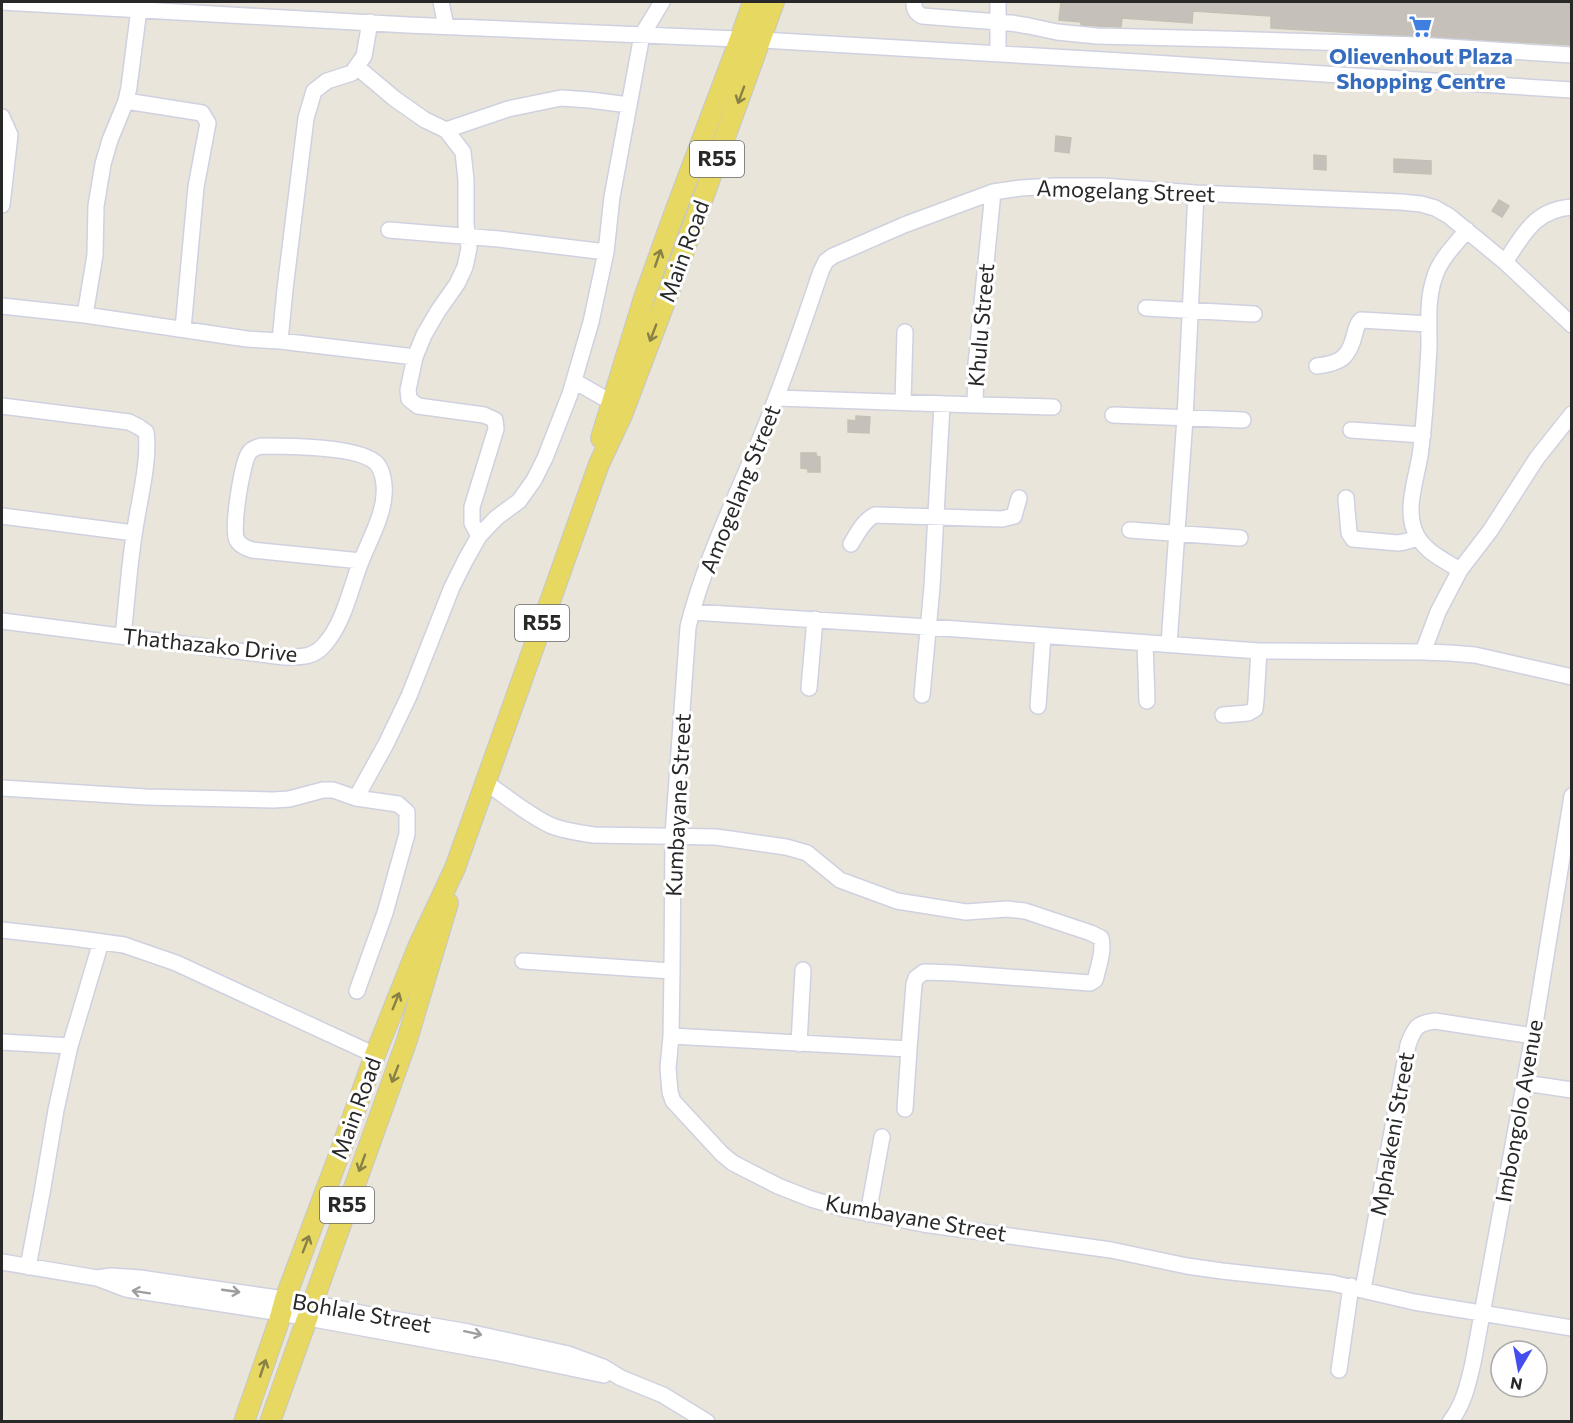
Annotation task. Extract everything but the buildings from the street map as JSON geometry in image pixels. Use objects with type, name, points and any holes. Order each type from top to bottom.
[{"type":"main road","name":"Main Road","points":[[599,464],[602,432],[644,298],[753,2]]},
{"type":"main road","name":"Main Road","points":[[244,1422],[283,1306],[375,1055],[417,947],[455,868],[599,464],[626,404],[774,2]]},
{"type":"main road","name":"Main Road","points":[[270,1422],[408,1040],[447,911],[455,868]]},
{"type":"street","points":[[2,2],[150,7],[370,22],[761,40],[1572,90]]},
{"type":"street","points":[[441,2],[446,26]]},
{"type":"street","points":[[356,798],[409,696],[452,588],[479,536],[496,518],[519,501],[534,480],[545,458],[574,381],[591,322],[606,252],[612,197],[642,35],[662,2]]},
{"type":"street","points":[[914,2],[914,8],[922,16],[998,22],[1097,36],[1417,45],[1572,56]]},
{"type":"street","points":[[998,2],[998,54]]},
{"type":"street","points":[[85,315],[95,255],[96,206],[103,164],[116,123],[126,101],[135,49],[150,7]]},
{"type":"street","points":[[280,341],[306,118],[314,91],[327,81],[352,73],[357,67],[364,56],[370,22]]},
{"type":"street","points":[[357,67],[425,120],[446,130],[463,152],[469,248],[465,267],[457,284],[424,335],[414,357],[408,390],[409,399],[418,405],[484,415],[495,420],[496,429],[472,507],[472,523],[479,536]]},
{"type":"street","points":[[446,130],[508,109],[561,98],[629,105]]},
{"type":"street","points":[[126,101],[202,113],[208,123],[196,187],[183,329]]},
{"type":"street","points":[[2,117],[10,135],[2,205]]},
{"type":"street","name":"Amogelang Street","points":[[686,663],[688,627],[692,612],[710,561],[777,398],[821,271],[826,261],[833,256],[903,225],[993,192],[1054,186],[1102,186],[1420,204],[1435,208],[1467,230],[1572,325]]},
{"type":"street","name":"Khulu Street","points":[[777,398],[975,405],[976,364],[993,192]]},
{"type":"street","points":[[1169,644],[1185,418],[1196,193]]},
{"type":"street","points":[[1505,262],[1536,220],[1555,210],[1572,207]]},
{"type":"street","points":[[388,230],[467,236],[606,252]]},
{"type":"street","points":[[1460,570],[1429,551],[1418,538],[1411,514],[1423,435],[1433,280],[1444,258],[1467,230]]},
{"type":"street","points":[[2,306],[85,315],[247,339],[414,357]]},
{"type":"street","points":[[1146,308],[1254,314]]},
{"type":"street","points":[[1317,366],[1338,362],[1344,357],[1352,346],[1358,323],[1361,320],[1429,324]]},
{"type":"street","points":[[903,402],[904,332]]},
{"type":"street","points":[[574,381],[612,402]]},
{"type":"street","points":[[922,695],[932,587],[942,405]]},
{"type":"street","points":[[975,405],[1053,407]]},
{"type":"street","points":[[2,406],[129,422],[146,432],[148,444],[134,533],[123,636]]},
{"type":"street","points":[[1423,651],[1446,594],[1460,570],[1490,531],[1537,458],[1572,414]]},
{"type":"street","points":[[1113,415],[1244,420]]},
{"type":"street","points":[[1351,430],[1423,435]]},
{"type":"street","name":"Thathazako Drive","points":[[2,621],[284,657],[304,658],[315,653],[325,645],[335,630],[381,513],[384,482],[378,465],[369,458],[339,450],[261,446],[252,449],[243,466],[235,521],[237,541],[252,550],[361,561]]},
{"type":"street","points":[[851,544],[870,517],[875,514],[1011,518],[1016,513],[1019,498]]},
{"type":"street","points":[[1346,498],[1349,533],[1353,540],[1404,543],[1418,538]]},
{"type":"street","points":[[2,516],[134,533]]},
{"type":"street","points":[[1130,530],[1240,538]]},
{"type":"street","points":[[692,612],[1259,651],[1423,651],[1475,656],[1572,677]]},
{"type":"street","points":[[809,688],[815,620]]},
{"type":"street","points":[[1038,706],[1043,635]]},
{"type":"street","points":[[1145,643],[1147,701]]},
{"type":"street","points":[[1223,715],[1248,713],[1255,709],[1259,651]]},
{"type":"street","name":"Kumbayane Street","points":[[686,663],[673,835],[668,1080],[673,1101],[733,1163],[778,1186],[811,1199],[868,1214],[923,1224],[1112,1250],[1188,1266],[1310,1280],[1357,1288],[1414,1302],[1572,1328]]},
{"type":"street","points":[[486,782],[537,818],[575,833],[716,837],[786,847],[807,854],[840,880],[897,902],[966,912],[1025,910],[1101,938],[1102,946],[1096,977],[1090,983],[924,972],[916,978],[905,1109]]},
{"type":"street","points":[[2,788],[146,797],[273,800],[333,790],[356,798],[398,804],[407,812],[407,834],[388,902],[357,991]]},
{"type":"street","name":"Imbongolo Avenue","points":[[1450,1422],[1463,1400],[1468,1385],[1482,1314],[1533,1035],[1572,796]]},
{"type":"street","points":[[2,930],[124,945],[176,963],[375,1055]]},
{"type":"street","points":[[28,1267],[56,1110],[70,1046],[100,942]]},
{"type":"street","points":[[523,961],[672,971]]},
{"type":"street","points":[[799,1044],[803,970]]},
{"type":"street","name":"Mphakeni Street","points":[[1357,1288],[1408,1045],[1414,1031],[1419,1025],[1435,1021],[1533,1035]]},
{"type":"street","points":[[670,1036],[909,1049]]},
{"type":"street","points":[[2,1042],[70,1046]]},
{"type":"street","points":[[1524,1083],[1572,1090]]},
{"type":"street","points":[[868,1214],[882,1137]]},
{"type":"street","name":"Bohlale Street","points":[[2,1262],[97,1278],[111,1276],[140,1278],[309,1311],[376,1316],[468,1332],[560,1352],[603,1367],[621,1378],[663,1395],[707,1422]]},
{"type":"street","points":[[1339,1370],[1357,1288]]},
{"type":"place","name":"Olievenhout Plaza Shopping Centre","points":[[1421,27]]}]
